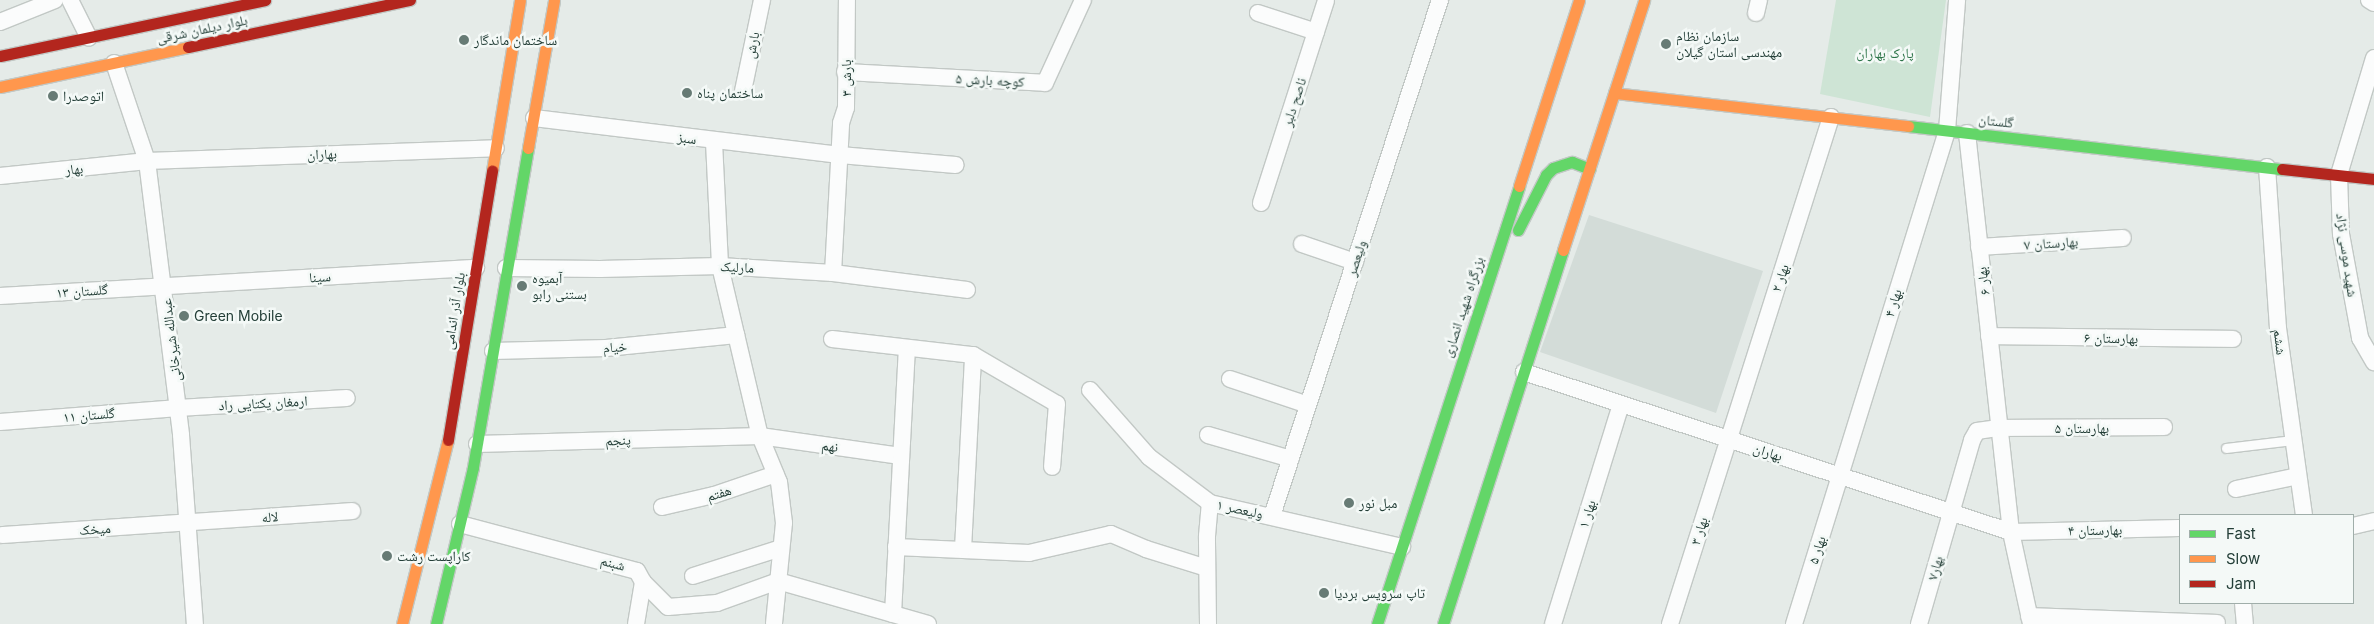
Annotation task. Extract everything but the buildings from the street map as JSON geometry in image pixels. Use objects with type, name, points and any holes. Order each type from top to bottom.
[{"type":"main road","name":"بلوار دیلمان شرقی","points":[[0,56],[265,0]]},
{"type":"main road","name":"بلوار دیلمان شرقی","points":[[0,87],[410,0]]},
{"type":"main road","name":"بلوار آذر اندامی","points":[[436,624],[448,439],[520,0]]},
{"type":"main road","name":"بلوار آذر اندامی","points":[[402,624],[442,520],[477,444],[506,268],[554,0]]},
{"type":"main road","name":"بزرگراه شهید انصاری","points":[[1377,624],[1578,0]]},
{"type":"main road","points":[[1443,624],[1644,0]]},
{"type":"main road","points":[[513,40],[531,34],[546,43]]},
{"type":"main road","name":"گلستان","points":[[1614,93],[2374,179]]},
{"type":"main road","points":[[1480,306],[1546,175],[1557,165],[1567,162],[1577,162],[1590,169]]},
{"type":"street","points":[[0,22],[55,0]]},
{"type":"street","points":[[70,0],[89,38]]},
{"type":"street","name":"بارش","points":[[743,91],[762,0]]},
{"type":"street","name":"بارش ۳","points":[[833,273],[841,124],[846,108],[847,0]]},
{"type":"street","name":"کوچه بارش ۵","points":[[845,72],[1044,83],[1083,0]]},
{"type":"street","name":"ناصح دلبر","points":[[1261,203],[1326,0]]},
{"type":"street","name":"ولیعصر","points":[[1272,516],[1440,0]]},
{"type":"street","name":"بهار ۴","points":[[1840,476],[1947,131],[1957,0]]},
{"type":"street","points":[[2369,0],[2374,3]]},
{"type":"street","points":[[1258,13],[1316,32]]},
{"type":"street","name":"شهید موسی نژاد","points":[[2374,58],[2339,175],[2341,234],[2360,338],[2374,362]]},
{"type":"street","name":"عبدالله شیرخانی","points":[[114,63],[147,161],[178,408],[195,624]]},
{"type":"street","name":"سبز","points":[[534,118],[714,142],[840,156],[956,164]]},
{"type":"street","name":"بهار ۲","points":[[1728,439],[1831,118]]},
{"type":"street","name":"بهار ۶","points":[[1968,133],[2011,532],[2030,620]]},
{"type":"street","points":[[714,142],[720,266],[760,436],[776,474],[784,523],[774,624]]},
{"type":"street","name":"بهاران","points":[[147,161],[496,148]]},
{"type":"street","name":"بهار","points":[[0,176],[147,161]]},
{"type":"street","name":"ششم","points":[[2266,167],[2278,328],[2304,514]]},
{"type":"street","name":"بهارستان ۷","points":[[1979,247],[2123,238]]},
{"type":"street","points":[[1302,244],[1355,262]]},
{"type":"street","name":"مارلیک","points":[[506,268],[600,269],[720,266],[833,273],[967,290]]},
{"type":"street","name":"سینا","points":[[164,285],[476,268]]},
{"type":"street","name":"گلستان ۱۳","points":[[0,296],[164,285]]},
{"type":"street","name":"خیام","points":[[493,351],[606,348],[736,336]]},
{"type":"street","name":"بهارستان ۶","points":[[1989,336],[2234,339]]},
{"type":"street","points":[[832,339],[973,356],[1057,404],[1052,467]]},
{"type":"street","points":[[893,614],[906,348]]},
{"type":"street","points":[[962,550],[973,356]]},
{"type":"street","name":"بهاران","points":[[1524,372],[2011,532]]},
{"type":"street","points":[[1230,379],[1308,405]]},
{"type":"street","name":"ولیعصر ۱","points":[[1090,390],[1149,457],[1210,503],[1402,547]]},
{"type":"street","name":"ارمغان یکتایی راد","points":[[178,408],[347,398]]},
{"type":"street","name":"بهار ۱","points":[[1553,624],[1621,404]]},
{"type":"street","name":"گلستان ۱۱","points":[[0,422],[178,408]]},
{"type":"street","name":"بهارستان ۵","points":[[1999,428],[2164,427]]},
{"type":"street","points":[[1951,512],[1972,440],[1977,431],[1999,428]]},
{"type":"street","points":[[1208,435],[1291,459]]},
{"type":"street","name":"پنجم","points":[[477,444],[760,436]]},
{"type":"street","name":"نهم","points":[[760,436],[901,456]]},
{"type":"street","name":"بهار ۳","points":[[1670,624],[1728,439]]},
{"type":"street","name":"هفتم","points":[[662,507],[714,495],[776,474]]},
{"type":"street","name":"بهار ۵","points":[[1794,624],[1840,476]]},
{"type":"street","points":[[2236,489],[2298,476]]},
{"type":"street","points":[[1208,624],[1207,536],[1210,503]]},
{"type":"street","name":"لاله","points":[[188,523],[352,511]]},
{"type":"street","name":"بهار۷","points":[[1919,624],[1951,512]]},
{"type":"street","name":"شبنم","points":[[442,520],[628,567],[638,571],[643,582],[668,607],[717,603],[778,581]]},
{"type":"street","points":[[2354,526],[2374,521]]},
{"type":"street","name":"میخک","points":[[2,534],[188,523]]},
{"type":"street","name":"بهارستان ۴","points":[[2011,532],[2179,528]]},
{"type":"street","points":[[896,547],[1029,552],[1111,534],[1146,549],[1208,568]]},
{"type":"street","points":[[694,576],[781,548]]},
{"type":"street","points":[[778,581],[928,624]]},
{"type":"street","points":[[636,624],[643,582]]},
{"type":"street","points":[[2243,604],[2246,624]]},
{"type":"street","points":[[2030,620],[2217,623]]},
{"type":"lane","points":[[2226,448],[2293,440]]},
{"type":"shaded area","points":[[1589,215],[1763,271],[1716,413],[1540,352]]},
{"type":"green space","name":"پارک بهاران","points":[[1836,0],[1946,0],[1930,117],[1820,94]]},
{"type":"traffic: fast","points":[[1908,126],[2282,169]]},
{"type":"traffic: fast","points":[[436,624],[473,467],[528,148]]},
{"type":"traffic: fast","points":[[1518,230],[1546,175],[1553,168],[1572,162],[1590,169]]},
{"type":"traffic: fast","points":[[1377,624],[1519,186]]},
{"type":"traffic: fast","points":[[1443,624],[1563,250]]},
{"type":"traffic: slow","points":[[492,171],[520,0]]},
{"type":"traffic: slow","points":[[528,148],[554,0]]},
{"type":"traffic: slow","points":[[1519,186],[1579,0]]},
{"type":"traffic: slow","points":[[1563,250],[1644,0]]},
{"type":"traffic: slow","points":[[0,87],[188,47]]},
{"type":"traffic: slow","points":[[1614,93],[1908,126]]},
{"type":"traffic: slow","points":[[402,624],[448,440]]},
{"type":"traffic: jam","points":[[0,56],[265,0]]},
{"type":"traffic: jam","points":[[188,47],[410,0]]},
{"type":"traffic: jam","points":[[2282,169],[2374,179]]},
{"type":"traffic: jam","points":[[448,440],[492,171]]},
{"type":"place","name":"ساختمان ماندگار","points":[[464,40]]},
{"type":"place","name":"سازمان نظام مهندسی استان گیلان","points":[[1666,44]]},
{"type":"place","name":"ساختمان پناه","points":[[687,93]]},
{"type":"place","name":"اتوصدرا","points":[[53,96]]},
{"type":"place","name":"آبمیوه بستنی رابو","points":[[522,286]]},
{"type":"place","name":"Green Mobile","points":[[184,316]]},
{"type":"place","name":"مبل نور","points":[[1349,503]]},
{"type":"place","name":"کاراپست رشت","points":[[387,556]]},
{"type":"place","name":"تاپ سرویس بردیا","points":[[1324,593]]}]
